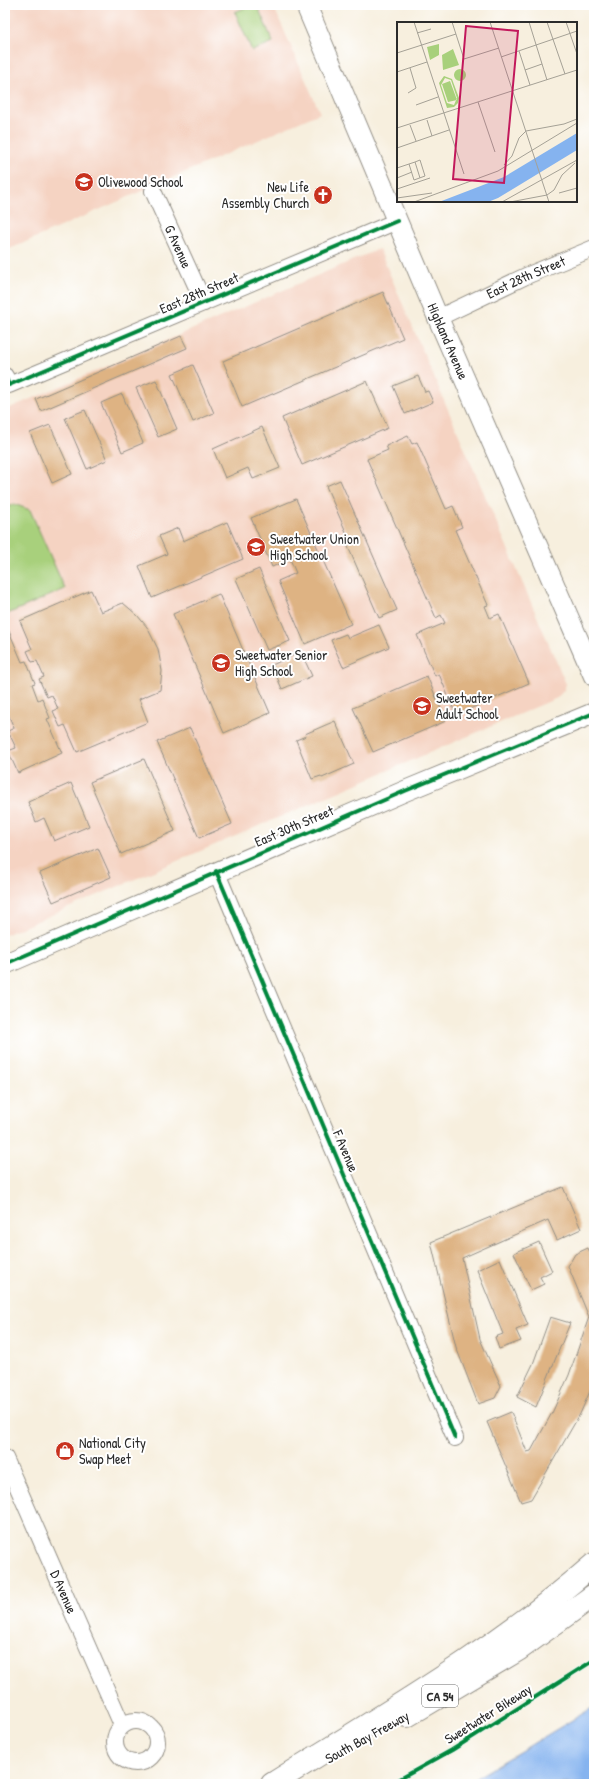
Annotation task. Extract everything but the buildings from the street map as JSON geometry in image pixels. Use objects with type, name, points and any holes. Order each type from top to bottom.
[{"type":"highway","points":[[272,1784],[486,1648],[557,1596],[594,1564]]},
{"type":"highway","name":"South Bay Freeway","points":[[279,1784],[378,1733],[518,1650],[594,1595]]},
{"type":"main road","name":"Highland Avenue","points":[[306,5],[438,318],[594,676]]},
{"type":"main road","name":"East 30th Street","points":[[5,964],[216,872],[594,712]]},
{"type":"street","name":"G Avenue","points":[[153,191],[204,303]]},
{"type":"street","name":"East 28th Street","points":[[7,380],[204,303],[398,221]]},
{"type":"street","name":"East 28th Street","points":[[438,318],[526,276],[594,248]]},
{"type":"street","name":"F Avenue","points":[[216,872],[455,1438]]},
{"type":"street","name":"D Avenue","points":[[5,1458],[122,1725]]},
{"type":"shaded area","name":"Olivewood School","points":[[5,5],[273,5],[320,113],[5,251]]},
{"type":"shaded area","name":"Sweetwater Union High School","points":[[379,249],[566,684],[564,690],[557,698],[5,935],[5,410]]},
{"type":"green space","points":[[251,5],[257,5],[273,42],[252,51],[235,12]]},
{"type":"green space","points":[[14,504],[30,510],[65,589],[5,615],[5,508]]},
{"type":"water","points":[[594,1707],[594,1784],[466,1784],[587,1711]]},
{"type":"cycle path","points":[[5,376],[9,385],[397,221]]},
{"type":"cycle path","points":[[5,964],[405,791],[594,713]]},
{"type":"cycle path","points":[[216,871],[455,1438]]},
{"type":"cycle path","name":"Sweetwater Bikeway","points":[[391,1784],[452,1750],[594,1660]]},
{"type":"place","name":"Olivewood School","points":[[84,182]]},
{"type":"place","name":"New Life Assembly Church","points":[[323,195]]},
{"type":"place","name":"Sweetwater Union High School","points":[[256,547]]},
{"type":"place","name":"Sweetwater Senior High School","points":[[221,663]]},
{"type":"place","name":"Sweetwater Adult School","points":[[422,706]]},
{"type":"place","name":"National City Swap Meet","points":[[65,1451]]}]
